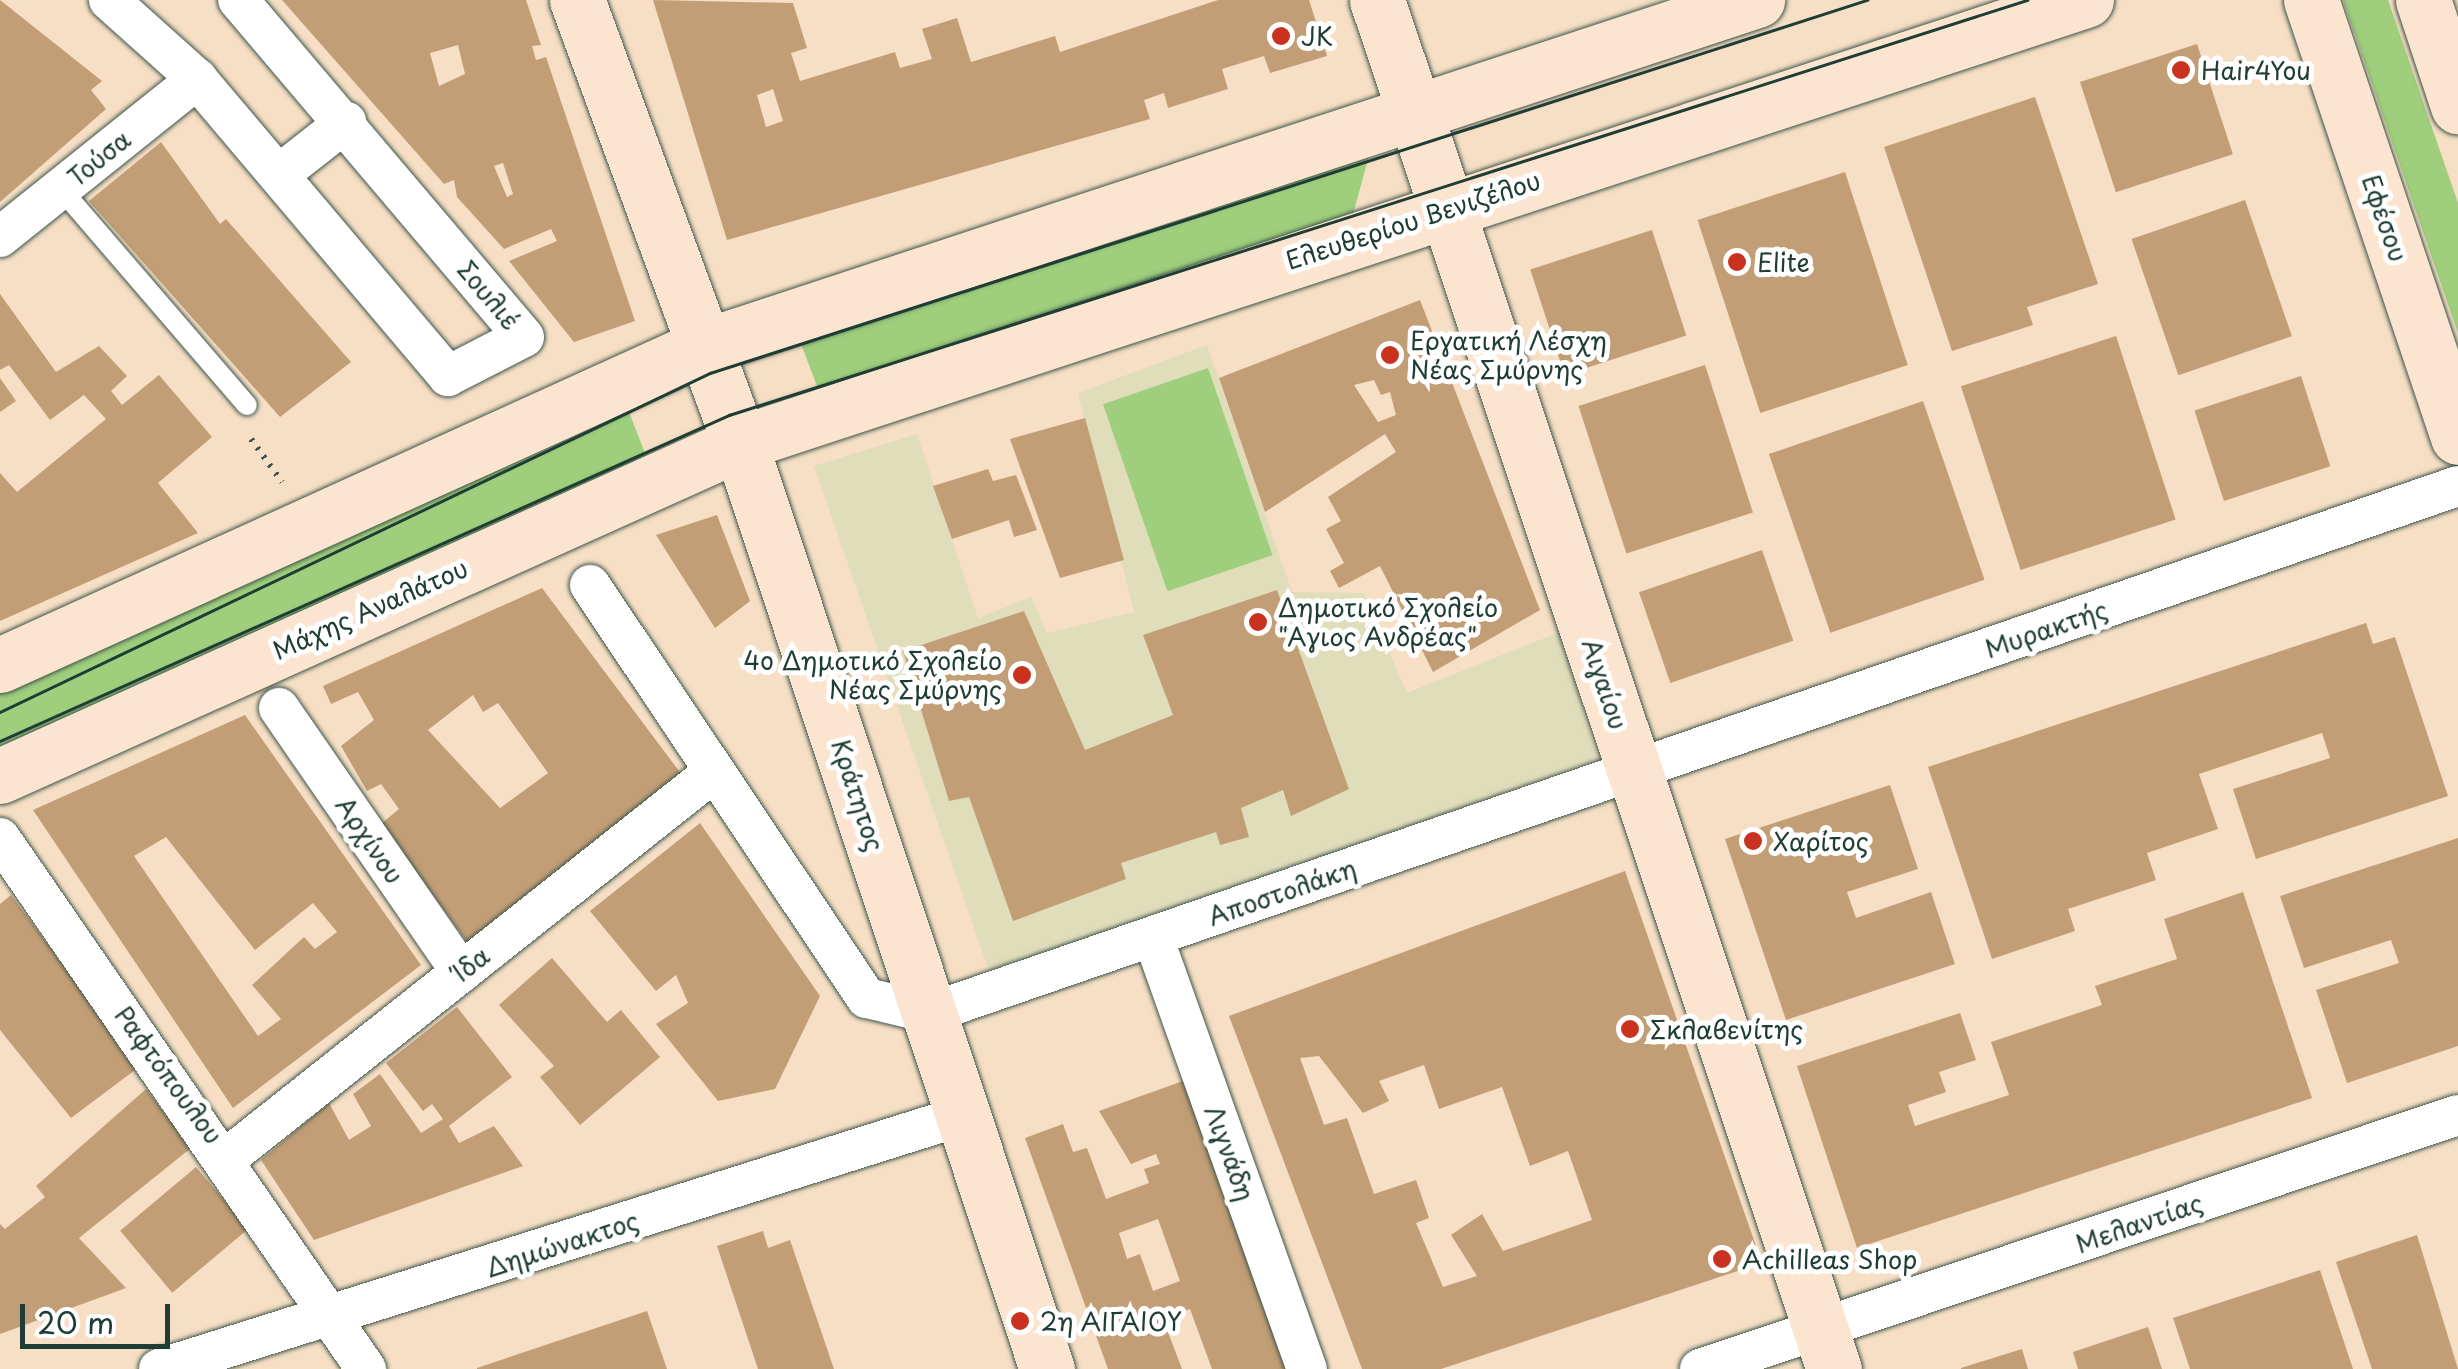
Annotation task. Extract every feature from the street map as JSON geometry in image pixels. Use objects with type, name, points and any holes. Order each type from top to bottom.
[{"type":"main road","name":"Κράτητος","points":[[577,0],[699,348],[740,443],[1048,1369]]},
{"type":"main road","name":"Αιγαίου","points":[[1377,0],[1827,1350]]},
{"type":"main road","points":[[0,664],[699,348],[1757,0]]},
{"type":"main road","name":"Ελευθερίου Βενιζέλου","points":[[740,443],[2086,0]]},
{"type":"main road","name":"Εφέσου","points":[[2311,0],[2458,437]]},
{"type":"main road","points":[[2423,0],[2458,106]]},
{"type":"main road","name":"Μάχης Αναλάτου","points":[[0,776],[740,443]]},
{"type":"street","name":"Σουλιέ","points":[[109,0],[197,79],[281,173],[448,376],[524,338],[346,122],[238,0]]},
{"type":"street","name":"Τούσα","points":[[0,237],[197,79]]},
{"type":"street","points":[[281,173],[346,122]]},
{"type":"street","name":"Μυρακτής","points":[[1634,772],[2458,486]]},
{"type":"street","points":[[590,585],[866,998],[930,1013]]},
{"type":"street","name":"Αρχίνου","points":[[280,708],[461,972]]},
{"type":"street","name":"Ίδα","points":[[228,1157],[715,771]]},
{"type":"street","name":"Αποστολάκη","points":[[930,1013],[1634,772]]},
{"type":"street","name":"Ραφτόπουλου","points":[[0,838],[228,1157],[366,1369]]},
{"type":"street","name":"Λιγνάδη","points":[[1153,937],[1307,1369]]},
{"type":"street","name":"Δημώνακτος","points":[[159,1369],[964,1115]]},
{"type":"street","name":"Μελαντίας","points":[[1700,1369],[1827,1350],[2458,1115]]},
{"type":"lane","points":[[61,189],[247,404]]},
{"type":"path","points":[[247,404],[251,439],[312,523]]},
{"type":"shaded area","points":[[1207,345],[1292,592],[1364,593],[1407,693],[1560,632],[1598,759],[990,974],[814,466],[917,434],[978,618],[1031,597],[1047,633],[1134,612],[1078,393]]},
{"type":"green space","points":[[2343,0],[2388,0],[2458,203],[2458,333]]},
{"type":"green space","points":[[1369,156],[1350,225],[822,399],[798,336]]},
{"type":"green space","points":[[1208,368],[1272,555],[1168,591],[1103,404]]},
{"type":"green space","points":[[624,399],[650,466],[0,760],[0,692]]},
{"type":"building","points":[[0,0],[102,81],[91,90],[106,109],[0,202]]},
{"type":"building","points":[[282,0],[526,0],[541,45],[532,46],[536,60],[546,57],[635,321],[574,342],[509,261],[557,241],[551,229],[504,249],[457,197],[454,180],[444,184]],"holes":[[[458,45],[465,74],[439,86],[430,53]],[[503,163],[513,194],[507,197],[494,166]]]},
{"type":"building","points":[[653,0],[793,3],[807,48],[791,53],[800,81],[895,52],[900,68],[932,59],[922,29],[957,18],[971,62],[1055,36],[1060,52],[1218,0],[1309,0],[1327,56],[1270,73],[1264,56],[1222,69],[1228,89],[1168,108],[1164,93],[1144,100],[1150,119],[727,240]],"holes":[[[773,89],[783,121],[766,127],[757,95]]]},
{"type":"building","points":[[2197,44],[2233,154],[2116,192],[2080,82]]},
{"type":"building","points":[[2035,97],[2098,284],[2027,307],[2033,325],[1952,351],[1884,147]]},
{"type":"building","points":[[161,142],[220,224],[226,219],[351,362],[280,417],[89,201]]},
{"type":"building","points":[[1845,172],[1908,365],[1760,413],[1698,220]]},
{"type":"building","points":[[2245,200],[2292,336],[2178,375],[2132,239]]},
{"type":"building","points":[[1652,230],[1686,336],[1565,375],[1530,270]]},
{"type":"building","points":[[0,294],[56,372],[99,346],[127,376],[111,391],[122,405],[159,375],[212,437],[158,483],[198,533],[0,621],[0,473],[17,492],[106,419],[84,395],[50,420],[9,365],[0,370]]},
{"type":"building","points":[[1420,300],[1540,610],[1433,672],[1380,566],[1339,588],[1330,571],[1344,563],[1326,529],[1341,521],[1328,497],[1396,452],[1385,434],[1265,512],[1219,378]],"holes":[[[1374,380],[1381,395],[1390,392],[1396,415],[1378,422],[1354,385]]]},
{"type":"building","points":[[2116,336],[2176,520],[2021,570],[1961,386]]},
{"type":"building","points":[[1705,365],[1753,512],[1626,554],[1579,406]]},
{"type":"building","points":[[2301,376],[2330,466],[2224,501],[2194,411]]},
{"type":"building","points":[[0,378],[16,401],[0,412]]},
{"type":"building","points":[[1923,401],[1985,580],[1830,633],[1769,454]]},
{"type":"building","points":[[1085,418],[1124,560],[1060,578],[1010,439]]},
{"type":"building","points":[[988,469],[993,481],[1016,475],[1037,530],[1014,537],[1009,520],[952,539],[933,486]]},
{"type":"building","points":[[717,515],[750,601],[715,628],[656,535]]},
{"type":"building","points":[[1762,550],[1793,641],[1670,683],[1639,592]]},
{"type":"building","points":[[542,588],[682,775],[471,947],[381,824],[399,809],[381,784],[367,791],[341,746],[374,720],[358,692],[331,704],[323,686]],"holes":[[[473,695],[483,712],[498,703],[548,773],[500,808],[428,730]]]},
{"type":"building","points":[[1277,590],[1349,789],[1291,816],[1283,790],[1241,808],[1249,837],[1220,845],[1216,832],[1121,863],[1126,879],[1013,921],[969,797],[949,801],[903,651],[1024,611],[1085,750],[1173,715],[1143,635]]},
{"type":"building","points":[[2366,623],[2373,644],[2395,637],[2448,796],[2256,859],[2233,789],[2330,758],[2322,733],[2199,774],[2218,829],[2147,853],[2156,880],[2068,909],[2075,931],[1992,959],[1928,767]]},
{"type":"building","points":[[245,715],[421,965],[233,1108],[33,810]],"holes":[[[166,837],[255,950],[313,903],[337,932],[315,949],[304,937],[252,985],[281,1019],[258,1036],[134,856]]]},
{"type":"building","points":[[1890,785],[1918,869],[1847,892],[1856,918],[1931,892],[1955,964],[1786,1020],[1725,839]]},
{"type":"building","points":[[700,823],[820,996],[775,1089],[718,1101],[656,1024],[688,1003],[676,975],[656,991],[590,911]]},
{"type":"building","points":[[2458,838],[2458,1046],[2347,1083],[2316,990],[2399,963],[2391,940],[2304,968],[2280,896]]},
{"type":"building","points":[[1625,871],[1762,1263],[1441,1369],[1362,1369],[1229,1016]],"holes":[[[1319,1056],[1363,1113],[1389,1101],[1379,1081],[1424,1065],[1439,1109],[1502,1087],[1530,1166],[1568,1151],[1592,1220],[1503,1251],[1482,1214],[1451,1235],[1477,1276],[1443,1287],[1416,1223],[1429,1218],[1416,1180],[1374,1194],[1347,1118],[1324,1125],[1300,1058]]]},
{"type":"building","points":[[2243,892],[2312,1098],[1857,1248],[1797,1066],[1960,1013],[1976,1060],[1939,1072],[1946,1092],[1908,1105],[1915,1126],[2009,1095],[1991,1042],[2102,1005],[2095,986],[2177,959],[2164,919]]},
{"type":"building","points":[[11,895],[139,1067],[71,1118],[0,1030],[0,904]]},
{"type":"building","points":[[552,958],[607,1022],[621,1010],[660,1057],[580,1125],[540,1077],[554,1066],[499,1005]]},
{"type":"building","points":[[457,1007],[512,1077],[449,1126],[459,1143],[494,1126],[523,1166],[314,1240],[261,1160],[329,1103],[349,1140],[371,1126],[353,1094],[380,1074],[421,1133],[443,1119],[432,1104],[423,1111],[386,1063]]},
{"type":"building","points":[[1183,1081],[1287,1369],[1212,1369],[1190,1309],[1163,1319],[1182,1369],[1108,1369],[1025,1138],[1063,1124],[1073,1152],[1087,1148],[1106,1199],[1149,1183],[1144,1169],[1160,1164],[1156,1154],[1131,1164],[1099,1111]],"holes":[[[1158,1219],[1180,1281],[1153,1291],[1140,1254],[1127,1259],[1119,1233]]]},
{"type":"building","points":[[146,1089],[191,1148],[79,1238],[126,1288],[0,1334],[0,1224],[5,1229],[45,1197],[36,1186]]},
{"type":"building","points":[[196,1167],[248,1229],[172,1293],[120,1231]]},
{"type":"building","points":[[763,1231],[768,1248],[790,1240],[834,1369],[758,1369],[717,1246]]},
{"type":"building","points":[[2417,1235],[2458,1369],[2372,1369],[2336,1262]]},
{"type":"building","points":[[2320,1270],[2353,1369],[2190,1369],[2173,1318]]},
{"type":"building","points":[[647,1311],[667,1369],[477,1369],[477,1368]]},
{"type":"building","points":[[2148,1327],[2162,1369],[2078,1369],[2073,1352]]},
{"type":"building","points":[[2022,1349],[2028,1369],[1961,1369],[1961,1368]]},
{"type":"tram line","points":[[0,712],[710,373],[1867,0]]},
{"type":"tram line","points":[[0,741],[729,415],[2027,0]]},
{"type":"place","name":"JK","points":[[1281,36]]},
{"type":"place","name":"Hair4You","points":[[2181,70]]},
{"type":"place","name":"Elite","points":[[1737,262]]},
{"type":"place","name":"Εργατική Λέσχη Νέας Σμύρνης","points":[[1390,355]]},
{"type":"place","name":"Δημοτικό Σχολείο \"Αγιος Ανδρέας\"","points":[[1258,622]]},
{"type":"place","name":"4o Δημοτικό Σχολείο Νέας Σμύρνης","points":[[1022,675]]},
{"type":"place","name":"Χαρίτος","points":[[1753,841]]},
{"type":"place","name":"Σκλαβενίτης","points":[[1630,1029]]},
{"type":"place","name":"Achilleas Shop","points":[[1722,1259]]},
{"type":"place","name":"2η ΑΙΓΑΙΟΥ","points":[[1020,1321]]}]
